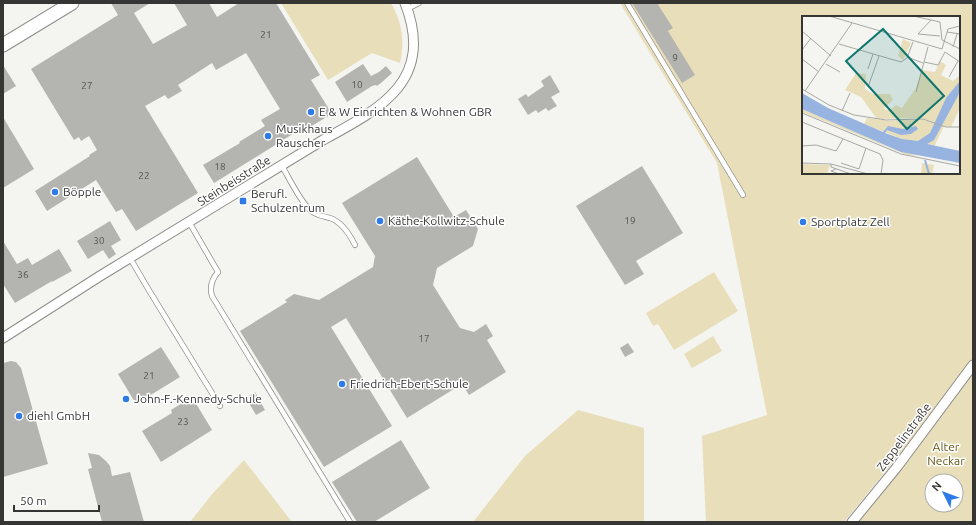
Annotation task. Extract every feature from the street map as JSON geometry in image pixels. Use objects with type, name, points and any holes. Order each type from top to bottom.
[{"type":"street","points":[[3,45],[72,3]]},
{"type":"street","name":"Steinbeisstraße","points":[[3,338],[130,258],[369,114],[388,100],[400,86],[410,65],[413,52],[412,29],[406,6]]},
{"type":"street","name":"Zeppelinstraße","points":[[852,522],[897,467],[973,365]]},
{"type":"lane","points":[[406,6],[419,3]]},
{"type":"lane","points":[[627,3],[743,194]]},
{"type":"lane","points":[[282,166],[310,210],[319,216],[333,219],[348,231],[355,245]]},
{"type":"lane","points":[[189,222],[218,272],[211,282],[210,290],[212,296],[350,522]]},
{"type":"lane","points":[[130,258],[220,406]]},
{"type":"green space","points":[[281,3],[391,3],[398,17],[402,32],[402,55],[400,63],[372,53],[328,80]]},
{"type":"green space","points":[[620,3],[973,3],[973,358],[903,450],[844,522],[706,522],[702,436],[767,415],[717,163]]},
{"type":"green space","points":[[714,272],[738,311],[674,350],[658,324],[653,326],[646,313]]},
{"type":"green space","points":[[713,336],[722,351],[692,368],[684,354]]},
{"type":"green space","name":"Alter Neckar","points":[[973,374],[973,522],[858,522],[905,465]]},
{"type":"green space","points":[[578,410],[644,428],[644,522],[473,522],[525,456]]},
{"type":"green space","points":[[244,460],[292,522],[190,522],[214,492]]},
{"type":"building","points":[[111,3],[150,3],[134,13],[153,44],[187,25],[174,3],[209,3],[217,17],[239,3],[276,3],[320,75],[311,80],[332,114],[303,131],[301,129],[283,140],[283,143],[279,145],[277,144],[214,183],[203,165],[265,126],[261,120],[280,109],[246,53],[216,70],[212,63],[178,85],[182,91],[168,99],[165,95],[145,106],[198,193],[136,231],[122,209],[116,212],[96,180],[47,211],[35,191],[97,150],[89,136],[81,141],[79,137],[74,140],[31,69],[118,15]]},
{"type":"building","points":[[632,3],[657,3],[673,28],[668,31],[695,75],[682,83]]},
{"type":"building","points":[[363,64],[371,76],[386,66],[392,73],[377,86],[372,86],[347,102],[335,82]]},
{"type":"building","points":[[3,65],[16,86],[3,94]]},
{"type":"building","points":[[550,75],[560,92],[551,97],[557,106],[548,111],[546,108],[538,113],[536,110],[528,115],[518,99],[526,94],[528,97],[544,86],[541,81]]},
{"type":"building","points":[[3,117],[34,169],[3,188]]},
{"type":"building","points":[[417,157],[454,217],[466,210],[478,229],[473,246],[437,268],[433,285],[460,328],[474,332],[486,324],[493,336],[487,340],[506,372],[469,395],[462,384],[407,418],[346,318],[331,327],[392,426],[324,467],[240,331],[287,302],[285,300],[294,294],[319,300],[373,267],[375,256],[342,203]]},
{"type":"building","points":[[642,166],[683,233],[636,261],[644,274],[625,285],[576,206]]},
{"type":"building","points":[[110,221],[121,240],[111,246],[116,254],[109,259],[103,250],[88,259],[77,241]]},
{"type":"building","points":[[3,241],[17,264],[28,258],[32,265],[59,249],[72,271],[15,303],[3,284]]},
{"type":"building","points":[[628,343],[634,352],[625,357],[620,348]]},
{"type":"building","points":[[161,347],[180,377],[136,404],[118,374]]},
{"type":"building","name":"diehl GmbH","points":[[11,361],[16,362],[21,368],[48,464],[3,477],[3,363]]},
{"type":"building","points":[[255,392],[265,410],[256,415],[246,398]]},
{"type":"building","points":[[192,397],[212,430],[161,462],[142,431],[172,413],[171,410]]},
{"type":"building","points":[[401,440],[430,488],[374,522],[357,522],[332,482]]},
{"type":"building","points":[[88,453],[99,455],[106,461],[110,466],[112,476],[130,472],[144,522],[102,522],[88,469],[92,468]]},
{"type":"place","name":"E & W Einrichten & Wohnen GBR","points":[[311,112]]},
{"type":"place","name":"Musikhaus Rauscher","points":[[268,136]]},
{"type":"place","name":"Böpple","points":[[55,192]]},
{"type":"place","name":"Berufl. Schulzentrum","points":[[243,201]]},
{"type":"place","name":"Käthe-Kollwitz-Schule","points":[[380,221]]},
{"type":"place","name":"Sportplatz Zell","points":[[803,222]]},
{"type":"place","name":"Friedrich-Ebert-Schule","points":[[342,384]]},
{"type":"place","name":"John-F.-Kennedy-Schule","points":[[126,399]]},
{"type":"place","name":"diehl GmbH","points":[[19,416]]}]
